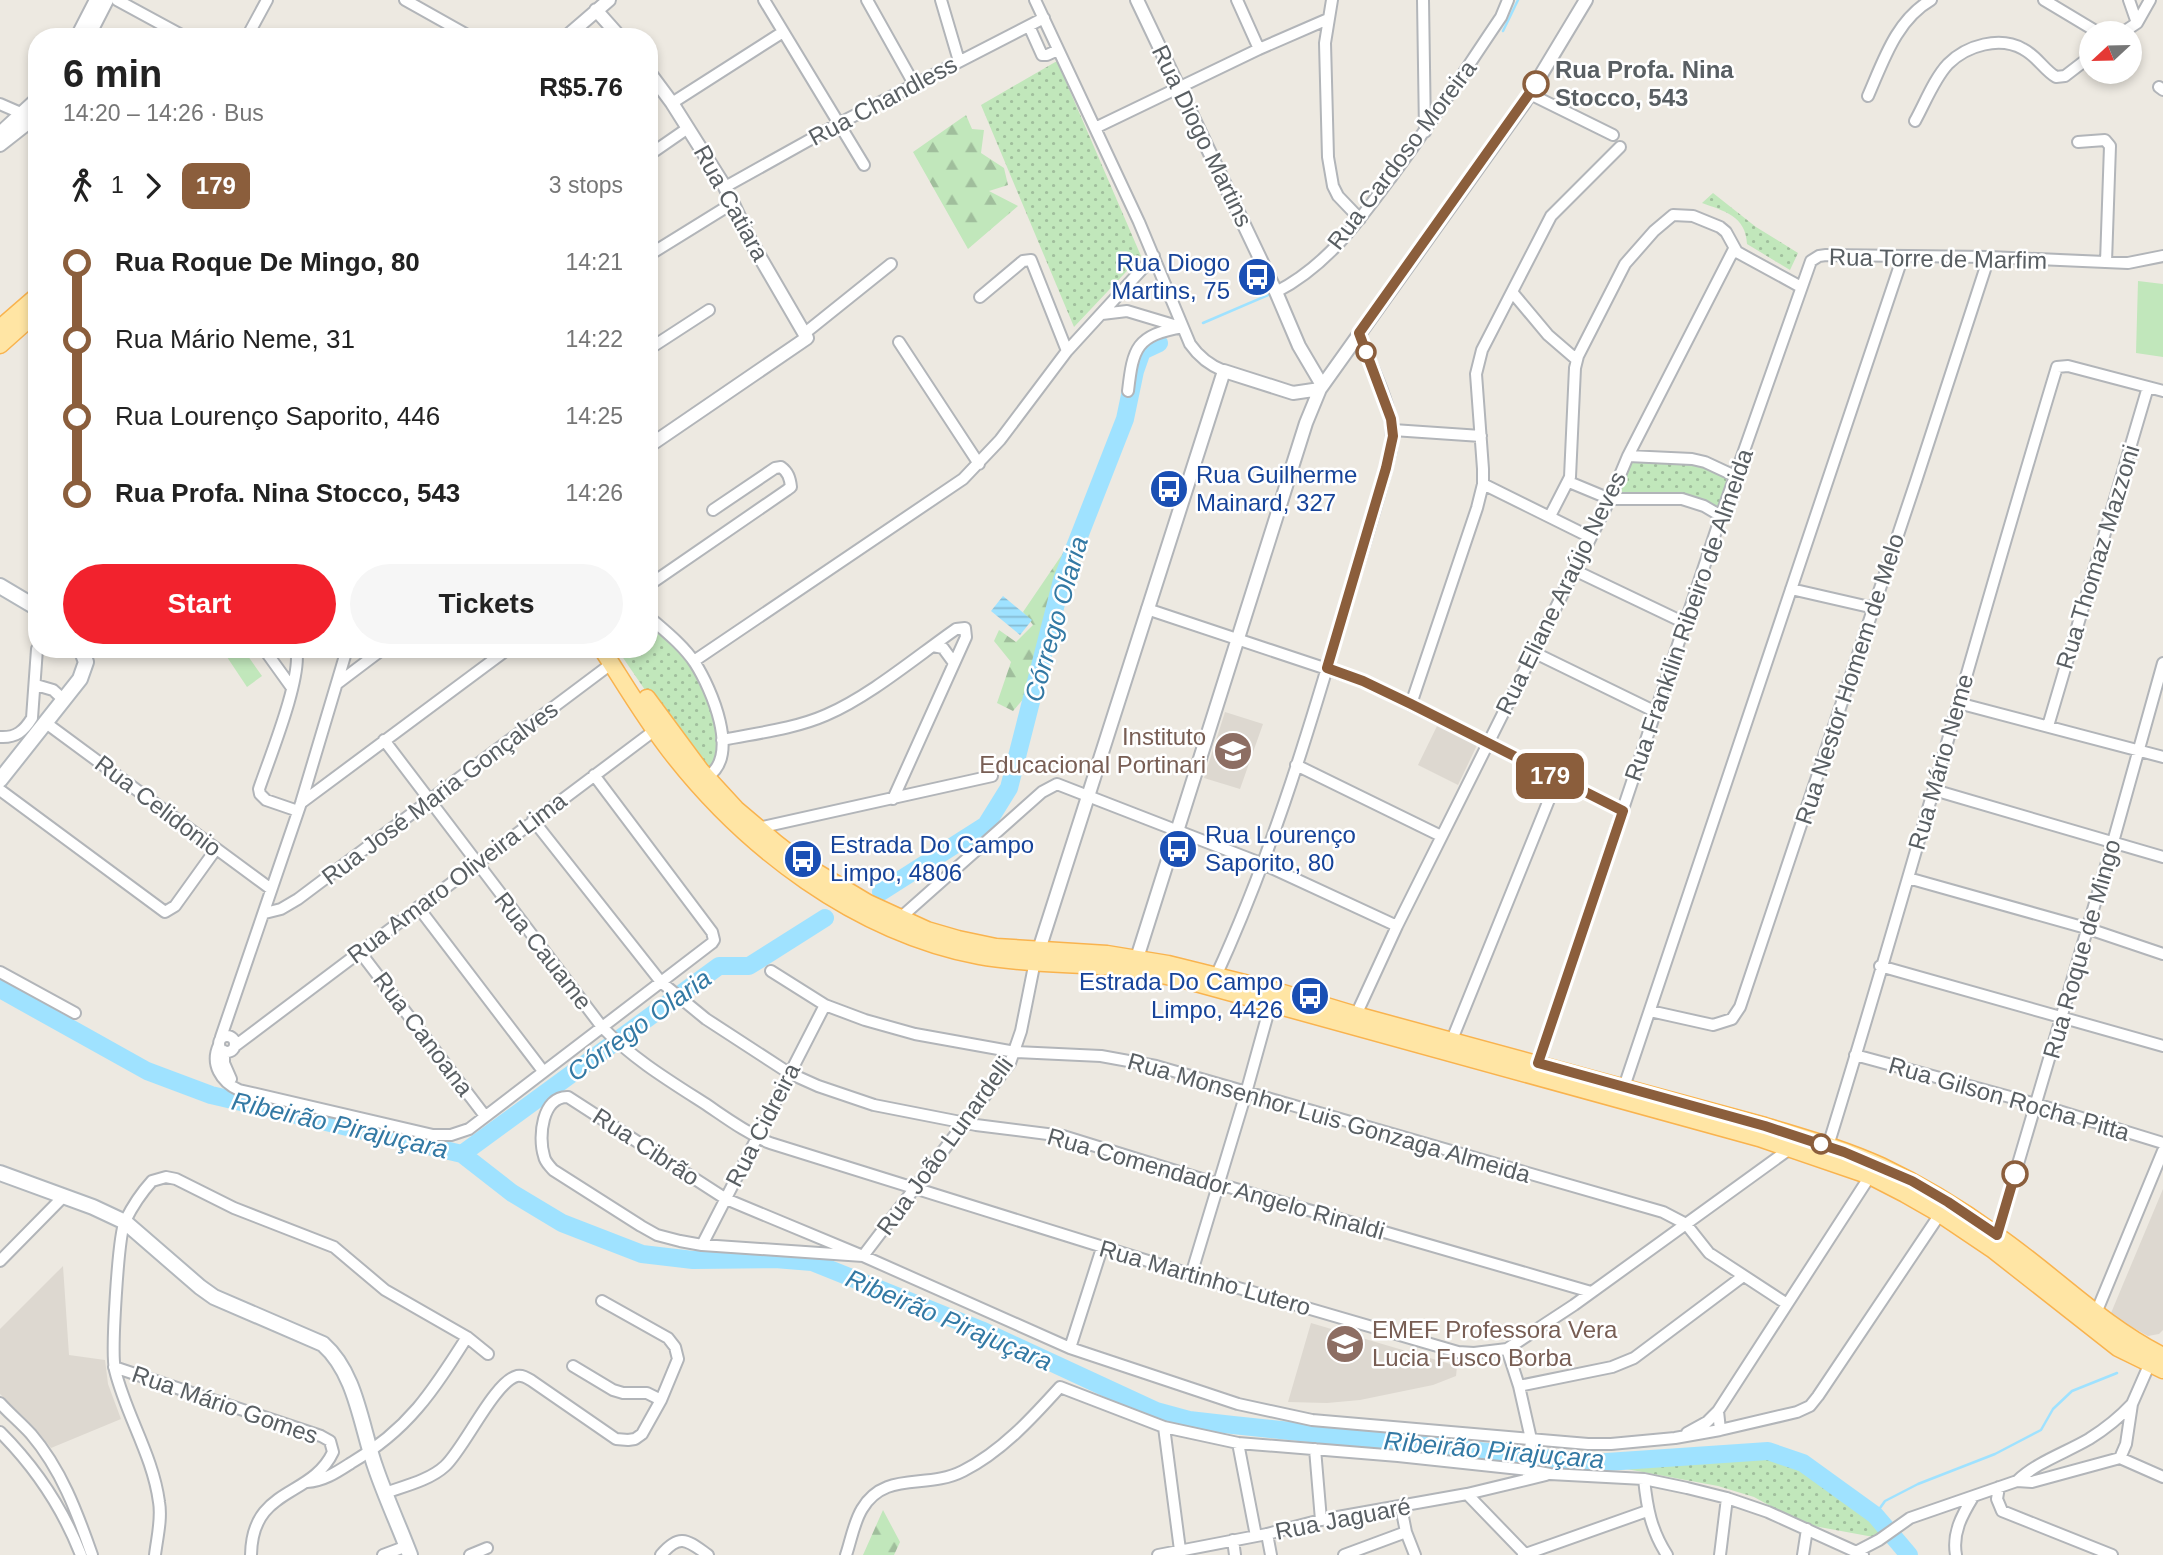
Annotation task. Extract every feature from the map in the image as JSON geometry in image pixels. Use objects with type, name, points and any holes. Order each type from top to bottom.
[{"type":"main road","points":[[0,328],[28,304]]},
{"type":"main road","points":[[0,345],[28,320]]},
{"type":"main road","points":[[0,586],[28,603]]},
{"type":"main road","points":[[0,780],[64,700],[85,669],[84,658]]},
{"type":"main road","points":[[614,658],[670,752],[718,808],[789,869],[829,895],[874,919],[944,948],[1007,960],[1037,956],[1137,958],[1216,976],[1272,996],[1791,1148],[1825,1152],[1940,1214],[1992,1249],[2118,1348],[2159,1356]]},
{"type":"main road","points":[[615,658],[707,777],[736,809],[803,864],[868,904],[899,919],[958,939],[1037,956],[1136,969],[1356,1015],[1449,1047],[1538,1063],[1623,1087],[1825,1152],[1878,1165],[1948,1202],[1997,1235],[2096,1313],[2159,1356]]},
{"type":"main road","points":[[670,752],[693,773],[707,777]]},
{"type":"main road","points":[[0,1173],[93,1207],[125,1222],[214,1297],[323,1344],[333,1352],[351,1391],[370,1452],[408,1550]]},
{"type":"street","points":[[81,28],[96,0]]},
{"type":"street","points":[[93,28],[107,0]]},
{"type":"street","points":[[117,0],[169,28]]},
{"type":"street","points":[[252,28],[267,0]]},
{"type":"street","points":[[404,0],[455,28]]},
{"type":"street","points":[[576,28],[610,0]]},
{"type":"street","points":[[764,0],[864,165]]},
{"type":"street","points":[[867,0],[914,84]]},
{"type":"street","points":[[941,0],[959,61]]},
{"type":"street","points":[[1035,0],[1198,355],[1224,371],[1293,393],[1321,387]]},
{"type":"street","name":"Rua Diogo Martins","points":[[1137,0],[1321,387]]},
{"type":"street","points":[[1237,0],[1259,49]]},
{"type":"street","points":[[1332,0],[1325,43],[1328,157],[1333,186],[1338,196],[1360,219]]},
{"type":"street","points":[[1423,0],[1424,132]]},
{"type":"street","name":"Rua Cardoso Moreira","points":[[1276,292],[1315,266],[1360,219],[1424,132],[1501,17],[1508,0]]},
{"type":"street","points":[[1137,958],[1236,640],[1306,423],[1321,387],[1530,94],[1586,0]]},
{"type":"street","points":[[1868,96],[1899,31],[1913,14],[1931,0]]},
{"type":"street","points":[[2044,0],[2079,21]]},
{"type":"street","points":[[2129,0],[2136,21]]},
{"type":"street","points":[[2138,21],[2150,0]]},
{"type":"street","points":[[596,10],[612,28]]},
{"type":"street","name":"Rua Chandless","points":[[725,187],[838,124],[1044,18]]},
{"type":"street","points":[[1095,128],[1328,19]]},
{"type":"street","points":[[1029,26],[1042,55],[1058,50]]},
{"type":"street","points":[[672,103],[783,32]]},
{"type":"street","points":[[1915,121],[1948,65],[1981,45],[2012,43],[2034,55],[2056,77],[2065,76],[2079,65]]},
{"type":"street","name":"Rua Catiara","points":[[658,84],[725,187],[750,240],[806,335]]},
{"type":"street","points":[[1530,94],[1613,135]]},
{"type":"street","points":[[0,104],[23,114]]},
{"type":"street","points":[[0,133],[28,109]]},
{"type":"street","points":[[0,145],[28,123]]},
{"type":"street","points":[[658,149],[688,128]]},
{"type":"street","points":[[2078,142],[2105,141],[2110,146],[2106,262]]},
{"type":"street","points":[[1411,704],[1483,484],[1476,374],[1478,363],[1491,331],[1551,216],[1620,147]]},
{"type":"street","points":[[658,249],[733,203]]},
{"type":"street","name":"Rua Torre de Marfim","points":[[1577,360],[1625,264],[1654,231],[1673,215],[1693,216],[1720,227],[1740,254],[1801,287],[1809,265],[1819,256],[1989,257],[2106,262],[2138,262],[2163,257]]},
{"type":"street","name":"Rua Eliane Araújo Neves","points":[[1356,1015],[1441,836],[1610,499],[1628,456],[1734,249]]},
{"type":"street","points":[[694,662],[963,479],[1000,440],[1067,351],[1154,256]]},
{"type":"street","points":[[1623,1087],[1903,256]]},
{"type":"street","name":"Rua Nestor Homem de Melo","points":[[1650,1011],[1713,1025],[1732,1019],[1740,1007],[1989,257]]},
{"type":"street","points":[[980,298],[1026,260],[1033,263],[1067,351]]},
{"type":"street","points":[[658,440],[806,335],[891,264]]},
{"type":"street","name":"Rua Frankilin Ribeiro de Almeida","points":[[1538,1063],[1721,516],[1801,287]]},
{"type":"street","points":[[1512,292],[1549,335],[1577,360],[1569,482],[1550,516]]},
{"type":"street","points":[[658,343],[709,310]]},
{"type":"street","points":[[1099,315],[1118,310],[1127,311],[1183,327]]},
{"type":"street","points":[[1128,391],[1131,364],[1137,347],[1156,334],[1183,327]]},
{"type":"street","points":[[1216,976],[1264,864],[1327,668],[1386,468],[1393,430],[1388,405],[1359,333]]},
{"type":"street","points":[[898,342],[979,464]]},
{"type":"street","name":"Rua Mário Neme","points":[[1825,1152],[1934,790],[2014,509],[2060,365],[2148,387]]},
{"type":"street","points":[[1037,956],[1224,371]]},
{"type":"street","points":[[2148,387],[2163,391]]},
{"type":"street","name":"Rua Thomaz Mazzoni","points":[[2048,726],[2148,387]]},
{"type":"street","points":[[1293,393],[1301,405],[1306,423]]},
{"type":"street","points":[[1393,430],[1481,436]]},
{"type":"street","points":[[1628,456],[1692,459],[1735,476]]},
{"type":"street","points":[[658,579],[787,491],[791,487],[785,470],[781,467],[775,468],[713,510]]},
{"type":"street","points":[[1569,482],[1610,499],[1682,499],[1704,506],[1721,516]]},
{"type":"street","points":[[1483,484],[1590,537]]},
{"type":"street","points":[[1574,570],[1685,623]]},
{"type":"street","points":[[1791,589],[1874,608]]},
{"type":"street","points":[[1147,609],[1363,681],[1623,811]]},
{"type":"street","points":[[658,626],[694,662],[716,705],[722,740],[718,766],[707,777]]},
{"type":"street","points":[[722,740],[781,729],[825,715],[860,696],[956,629],[965,628],[966,637],[893,799]]},
{"type":"street","points":[[933,646],[943,648],[954,663]]},
{"type":"street","points":[[1533,652],[1656,712]]},
{"type":"street","points":[[0,737],[17,735],[26,727],[33,713],[37,658]]},
{"type":"street","points":[[270,658],[292,688]]},
{"type":"street","points":[[298,658],[292,688],[259,789],[266,800],[299,807]]},
{"type":"street","points":[[345,658],[265,913],[227,1017],[224,1063],[229,1077],[246,1092],[433,1135],[461,1133],[543,1072],[606,1031],[712,943],[712,932],[594,775]]},
{"type":"street","points":[[338,683],[371,658]]},
{"type":"street","points":[[299,807],[496,658]]},
{"type":"street","name":"Rua José Maria Gonçalves","points":[[265,913],[281,909],[298,899],[430,800],[610,658]]},
{"type":"street","name":"Rua Roque de Mingo","points":[[1997,1235],[2140,751],[2163,663]]},
{"type":"street","points":[[36,685],[53,690],[64,700]]},
{"type":"street","points":[[1958,702],[2163,757]]},
{"type":"street","name":"Rua Celidonio","points":[[46,723],[271,889]]},
{"type":"street","name":"Rua Amaro Oliveira Lima","points":[[227,1042],[258,1027],[655,730]]},
{"type":"street","name":"Rua Cauame","points":[[384,740],[606,1031]]},
{"type":"street","points":[[1296,765],[1441,836]]},
{"type":"street","points":[[758,828],[992,776]]},
{"type":"street","points":[[1449,1047],[1557,780]]},
{"type":"street","points":[[899,919],[1042,792],[1055,785],[1264,864],[1397,926]]},
{"type":"street","points":[[0,790],[162,909],[169,911],[216,849]]},
{"type":"street","points":[[1934,790],[2163,857]]},
{"type":"street","name":"Rua Comendador Angelo Rinaldi","points":[[533,820],[664,985],[706,1019],[789,1073],[818,1086],[874,1105],[1063,1136],[1218,1184],[1591,1292]]},
{"type":"street","points":[[1908,878],[2086,928],[2163,954]]},
{"type":"street","points":[[418,907],[543,1072]]},
{"type":"street","name":"Rua Canoana","points":[[360,952],[485,1116]]},
{"type":"street","name":"Rua João Lunardelli","points":[[863,1256],[1010,1063],[1015,1052],[1037,956]]},
{"type":"street","points":[[1880,966],[2163,1046]]},
{"type":"street","name":"Rua Monsenhor Luis Gonzaga Almeida","points":[[771,971],[825,1005],[865,1020],[906,1031],[1015,1052],[1126,1059],[1663,1212],[1686,1224]]},
{"type":"street","points":[[0,972],[75,1013]]},
{"type":"street","points":[[1191,1275],[1272,996]]},
{"type":"street","name":"Rua Cidreira","points":[[702,1245],[825,1005]]},
{"type":"street","name":"Rua Martinho Lutero","points":[[606,1031],[654,1070],[757,1138],[1102,1248],[1458,1352],[1507,1349],[1791,1148]]},
{"type":"street","name":"Rua Gilson Rocha Pitta","points":[[1855,1055],[2036,1104],[2163,1143]]},
{"type":"street","name":"Rua Cibrão","points":[[702,1245],[657,1235],[553,1170],[543,1154],[544,1118],[555,1101],[564,1096],[572,1099],[726,1199],[863,1256],[1070,1348],[1238,1404],[1312,1420],[1530,1442],[1611,1444],[1675,1438],[1720,1430],[1797,1412],[1810,1406],[1846,1357],[1940,1214]]},
{"type":"street","points":[[2096,1313],[2163,1151]]},
{"type":"street","points":[[1675,1438],[1695,1429],[1718,1411],[1870,1176]]},
{"type":"street","points":[[155,1555],[159,1527],[157,1492],[114,1367],[119,1260],[125,1222],[152,1181],[166,1177],[176,1179],[242,1212],[334,1247],[385,1290],[467,1337],[488,1354]]},
{"type":"street","points":[[1,1258],[63,1197]]},
{"type":"street","points":[[1686,1224],[1709,1253],[1787,1304]]},
{"type":"street","points":[[788,1250],[793,1226]]},
{"type":"street","points":[[702,1245],[863,1256]]},
{"type":"street","points":[[1070,1348],[1102,1248]]},
{"type":"street","points":[[1519,1386],[1612,1367],[1634,1358],[1742,1277]]},
{"type":"street","points":[[385,1493],[435,1473],[446,1465],[509,1380],[518,1376],[525,1376],[616,1439],[635,1439],[642,1434],[661,1400],[678,1359],[675,1347],[668,1338],[602,1301]]},
{"type":"street","points":[[251,1555],[251,1539],[256,1523],[265,1510],[286,1492],[304,1482],[329,1476],[370,1452],[397,1431],[411,1417],[446,1370],[467,1337]]},
{"type":"street","points":[[1507,1349],[1519,1386],[1530,1442],[1528,1471]]},
{"type":"street","points":[[2017,1481],[2028,1471],[2101,1432],[2116,1420],[2132,1404],[2159,1356]]},
{"type":"street","points":[[573,1366],[613,1390],[623,1393],[647,1393],[661,1400]]},
{"type":"street","name":"Rua Mário Gomes","points":[[114,1367],[321,1436],[332,1446],[333,1452],[325,1465],[304,1482]]},
{"type":"street","points":[[846,1555],[861,1511],[881,1487],[894,1483],[940,1480],[974,1466],[1018,1431],[1060,1387],[1164,1427],[1238,1443],[1489,1465],[1550,1474],[1644,1479],[1727,1498],[1807,1529],[1859,1553],[1910,1518],[2017,1481],[2032,1482],[2120,1458],[2163,1477]]},
{"type":"street","points":[[0,1403],[31,1435],[62,1481],[76,1508],[92,1555]]},
{"type":"street","points":[[2120,1458],[2126,1444],[2132,1404]]},
{"type":"street","points":[[1718,1411],[1720,1430]]},
{"type":"street","points":[[1164,1427],[1169,1553]]},
{"type":"street","points":[[0,1432],[34,1470],[70,1529],[81,1555]]},
{"type":"street","points":[[1238,1443],[1261,1535],[1271,1555]]},
{"type":"street","points":[[1315,1449],[1321,1520]]},
{"type":"street","points":[[1489,1465],[1486,1478],[1489,1489]]},
{"type":"street","name":"Rua Jaguaré","points":[[1169,1553],[1321,1520],[1489,1489],[1528,1471]]},
{"type":"street","points":[[1644,1479],[1647,1511],[1653,1531],[1667,1555]]},
{"type":"street","points":[[49,1493],[56,1490],[62,1481]]},
{"type":"street","points":[[1999,1487],[1997,1499],[2002,1511],[2112,1555]]},
{"type":"street","points":[[1467,1494],[1524,1555],[1647,1511]]},
{"type":"street","points":[[1956,1555],[1955,1533],[1973,1497]]},
{"type":"street","points":[[1720,1555],[1727,1498]]},
{"type":"street","points":[[1401,1507],[1406,1532],[1415,1555]]},
{"type":"street","points":[[1803,1555],[1807,1529]]},
{"type":"street","points":[[1344,1555],[1406,1532]]},
{"type":"street","points":[[1870,1555],[1880,1539]]},
{"type":"street","points":[[661,1555],[680,1540],[688,1541],[708,1555]]},
{"type":"street","points":[[1233,1540],[1235,1555]]},
{"type":"street","points":[[470,1555],[487,1548]]},
{"type":"street","points":[[383,1555],[408,1550]]},
{"type":"shaded area","name":"Instituto Educacional Portinari","points":[[1225,712],[1263,724],[1240,789],[1204,778]]},
{"type":"shaded area","points":[[1438,724],[1478,743],[1458,785],[1418,765]]},
{"type":"shaded area","points":[[2163,1189],[2163,1330],[2159,1334],[2148,1336],[2111,1313]]},
{"type":"shaded area","points":[[63,1266],[69,1355],[105,1360],[108,1384],[121,1419],[51,1448],[0,1394],[0,1329]]},
{"type":"shaded area","name":"EMEF Professora Vera Lucia Fusco Borba","points":[[1311,1323],[1457,1366],[1456,1376],[1433,1385],[1360,1400],[1288,1402]]},
{"type":"green space","points":[[1057,61],[1141,256],[1074,327],[981,105]]},
{"type":"green space","points":[[966,115],[972,129],[984,130],[981,153],[1004,168],[1008,185],[989,191],[1018,206],[968,249],[913,152]]},
{"type":"green space","points":[[1713,193],[1756,227],[1798,253],[1790,270],[1747,244],[1743,227],[1732,216],[1702,203]]},
{"type":"green space","points":[[2138,281],[2163,284],[2163,357],[2136,353]]},
{"type":"green space","points":[[1633,456],[1690,460],[1727,476],[1720,511],[1709,506],[1617,499]]},
{"type":"green space","points":[[1076,534],[1072,566],[1025,697],[1013,711],[997,703],[1011,662],[994,641],[999,630],[1016,642],[1033,625],[1023,612]]},
{"type":"green space","points":[[658,627],[708,687],[722,740],[710,775],[697,766],[623,658],[658,658]]},
{"type":"green space","points":[[228,658],[249,658],[262,676],[247,687]]},
{"type":"green space","points":[[1708,1455],[1771,1459],[1817,1472],[1863,1512],[1885,1527],[1879,1538],[1803,1524],[1754,1497],[1718,1486],[1621,1468]]},
{"type":"green space","points":[[883,1510],[900,1542],[894,1555],[863,1555]]},
{"type":"water","points":[[1003,596],[1032,620],[1020,635],[991,611]]},
{"type":"waterway","name":"Córrego Olaria","points":[[1503,31],[1518,0]]},
{"type":"waterway","name":"Córrego Olaria","points":[[1203,323],[1273,293]]},
{"type":"waterway","name":"Córrego Olaria","points":[[881,892],[986,825],[1009,788],[1062,580],[1125,419],[1142,351],[1159,343]]},
{"type":"waterway","name":"Córrego Olaria","points":[[462,1154],[719,966],[749,966],[825,918]]},
{"type":"waterway","name":"Ribeirão Pirajuçara","points":[[0,989],[147,1071],[211,1095],[462,1154],[512,1193],[562,1223],[642,1254],[693,1260],[775,1259],[812,1262],[981,1330],[1156,1411],[1189,1420],[1592,1463],[1768,1451],[1803,1463],[1875,1515],[1909,1555]]},
{"type":"waterway","points":[[1875,1515],[1885,1501],[1918,1484],[1995,1454],[2041,1430],[2053,1409],[2072,1391],[2117,1373]]},
{"type":"bus line","name":"179","points":[[1536,84],[1359,333],[1388,405],[1393,436],[1327,668],[1363,681],[1411,704],[1623,811],[1538,1063],[1765,1126],[1844,1152],[1912,1181],[1997,1235],[2015,1174]]},
{"type":"place","name":"Rua Profa. Nina Stocco, 543","points":[[1536,84]]},
{"type":"place","name":"Rua Diogo Martins, 75","points":[[1257,277]]},
{"type":"place","name":"Rua Guilherme Mainard, 327","points":[[1169,489]]},
{"type":"place","name":"Instituto Educacional Portinari","points":[[1233,751]]},
{"type":"place","name":"Rua Lourenço Saporito, 80","points":[[1178,849]]},
{"type":"place","name":"Estrada Do Campo Limpo, 4806","points":[[803,859]]},
{"type":"place","name":"Estrada Do Campo Limpo, 4426","points":[[1310,996]]},
{"type":"place","name":"EMEF Professora Vera Lucia Fusco Borba","points":[[1345,1344]]}]
